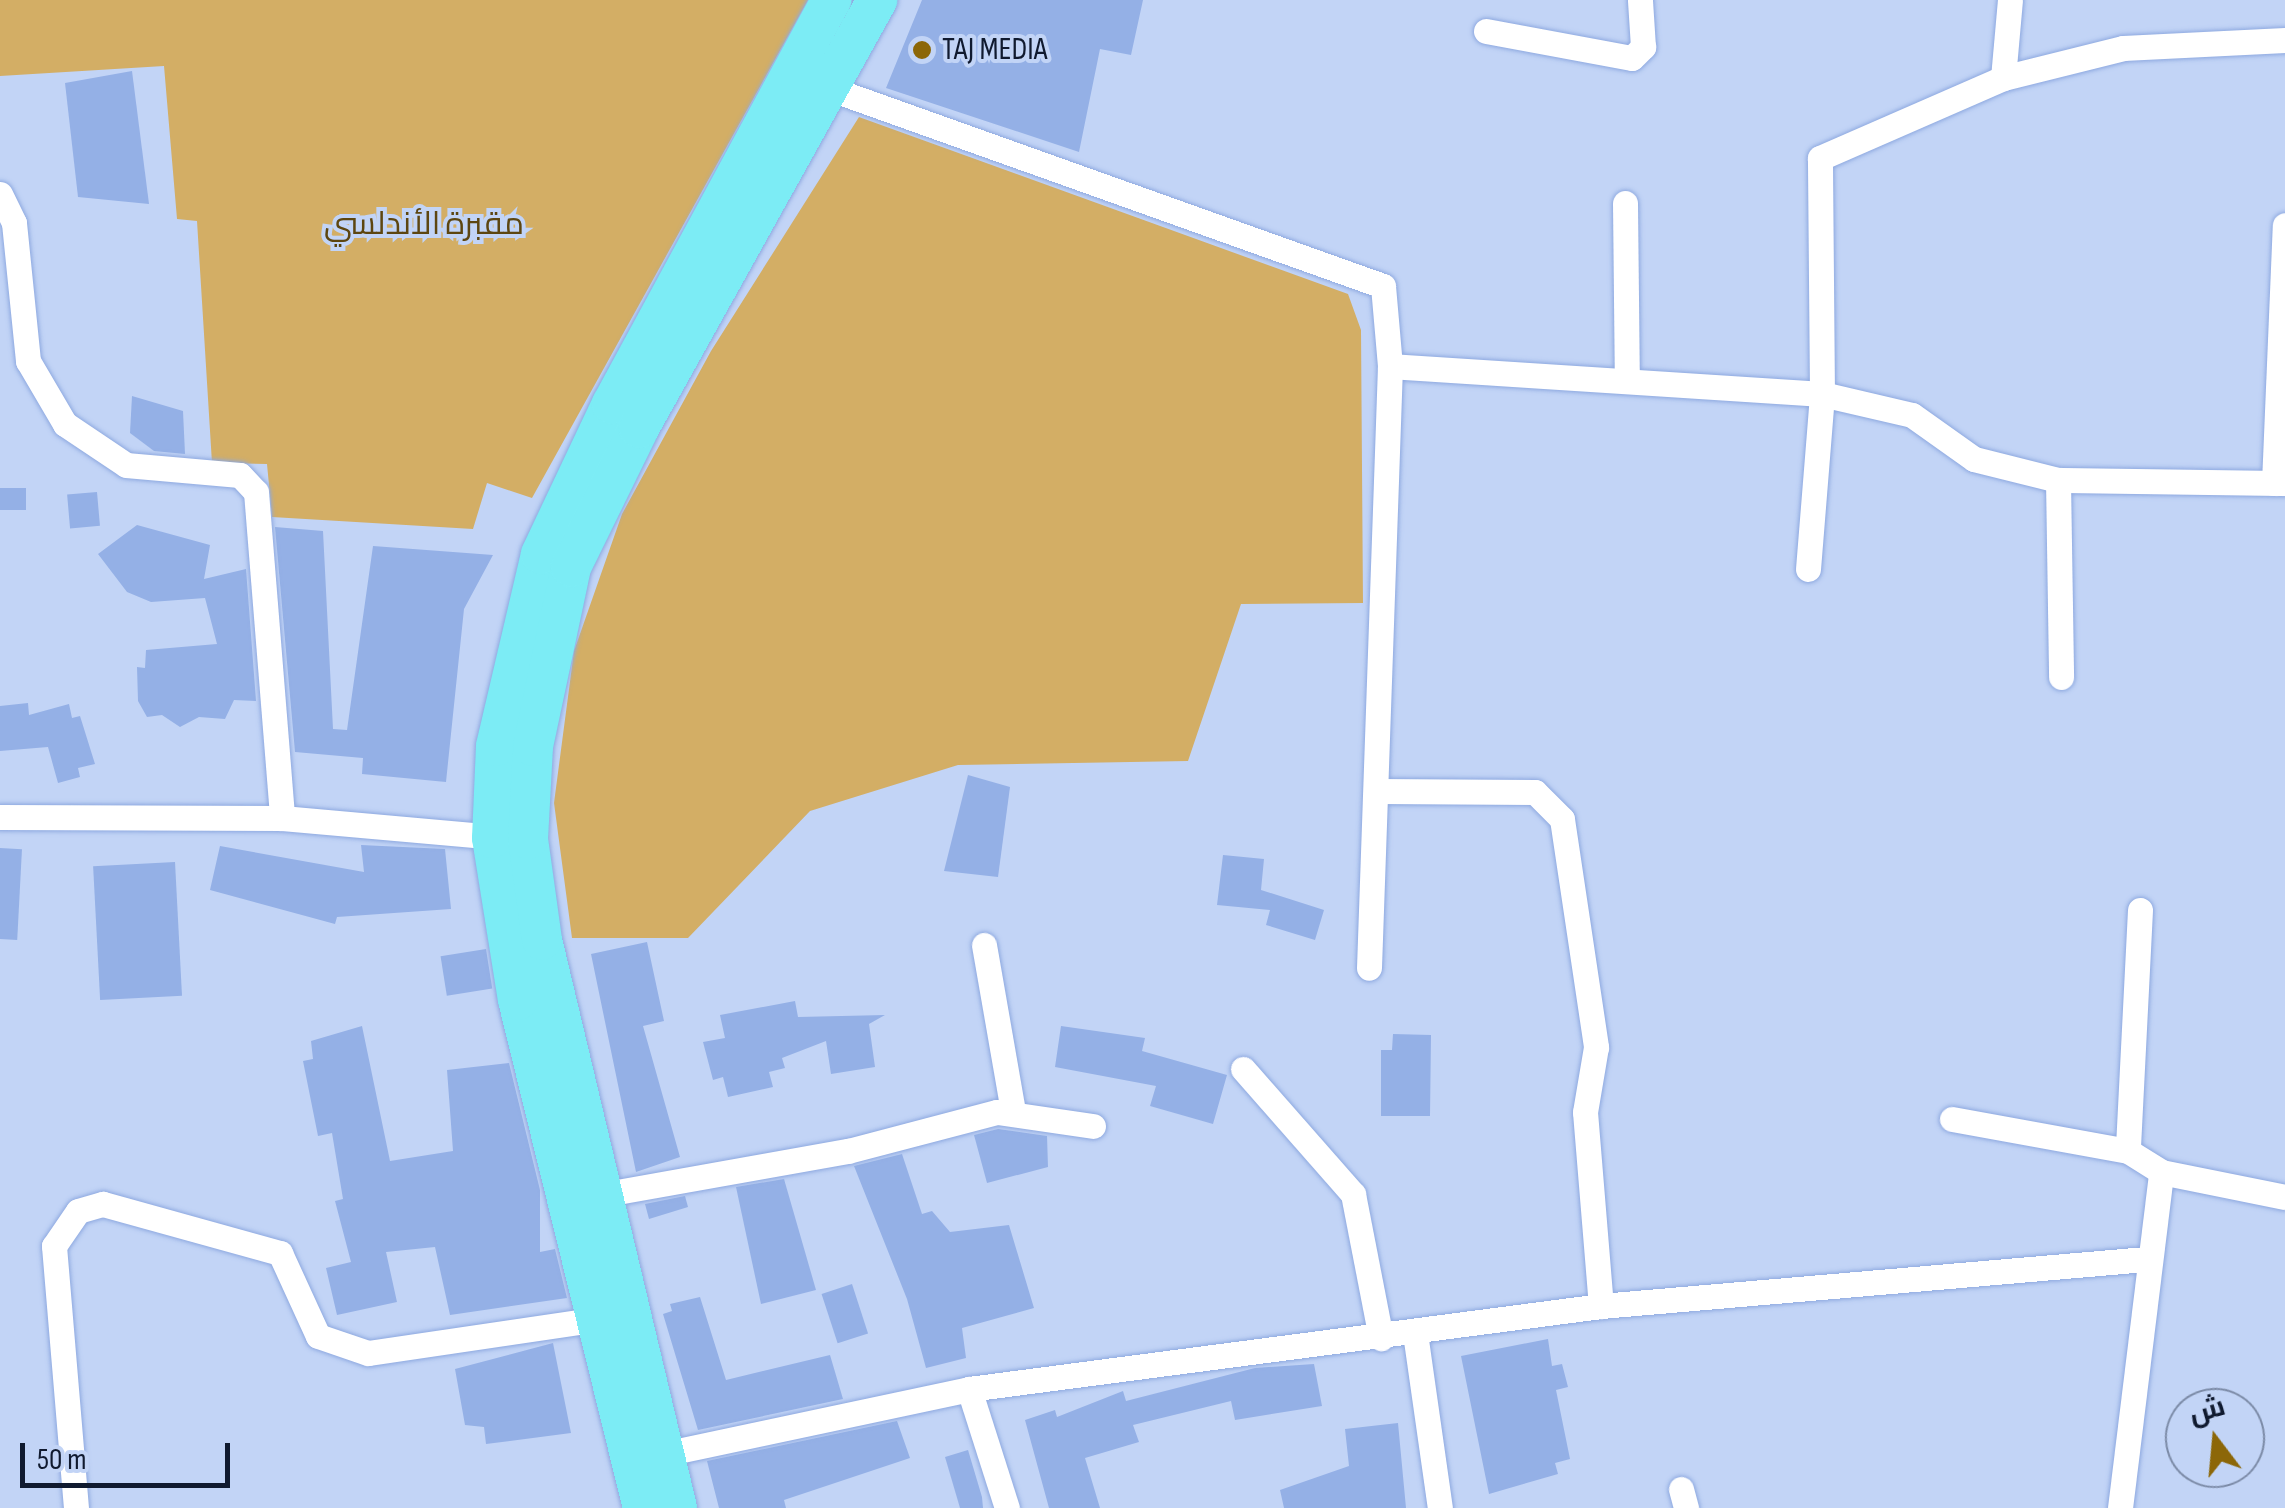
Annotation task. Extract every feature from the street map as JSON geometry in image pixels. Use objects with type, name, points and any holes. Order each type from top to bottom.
[{"type":"main road","points":[[626,416],[831,0]]},
{"type":"main road","points":[[677,1508],[510,839],[496,746],[520,625],[541,554],[831,89],[877,0]]},
{"type":"main road","points":[[510,839],[518,1000],[643,1508]]},
{"type":"street","points":[[1486,32],[1632,58],[1643,46],[1640,0]]},
{"type":"street","points":[[2003,78],[2010,0]]},
{"type":"street","points":[[1808,569],[1822,394],[1816,164],[2003,78],[2123,48],[2285,40]]},
{"type":"street","points":[[831,89],[1376,281],[1385,292],[1390,366],[1369,968]]},
{"type":"street","points":[[0,194],[14,223],[28,361],[65,424],[126,466],[240,475],[256,492],[282,818]]},
{"type":"street","points":[[1625,203],[1627,382]]},
{"type":"street","points":[[1390,366],[1822,394],[1912,414],[1974,458],[2058,480],[2280,483],[2285,226]]},
{"type":"street","points":[[2058,480],[2061,678]]},
{"type":"street","points":[[1376,791],[1535,792],[1562,819],[1596,1046],[1585,1112],[1601,1306]]},
{"type":"street","points":[[0,816],[282,818],[510,839]]},
{"type":"street","points":[[2128,1151],[2140,910]]},
{"type":"street","points":[[984,945],[1013,1112]]},
{"type":"street","points":[[1243,1069],[1353,1194],[1381,1338]]},
{"type":"street","points":[[600,1196],[1013,1112],[1093,1126]]},
{"type":"street","points":[[1952,1119],[2128,1151],[2161,1172],[2285,1198]]},
{"type":"street","points":[[2120,1508],[2146,1259],[2161,1172]]},
{"type":"street","points":[[76,1508],[54,1246],[78,1211],[103,1204],[280,1253],[318,1336],[368,1353],[598,1320]]},
{"type":"street","points":[[664,1454],[969,1389],[1381,1338],[1601,1306],[2146,1259]]},
{"type":"street","points":[[1415,1333],[1440,1508]]},
{"type":"street","points":[[969,1389],[1006,1508]]},
{"type":"green space","name":"مقبرة الأندلسي","points":[[0,0],[808,0],[532,498],[487,483],[473,529],[272,517],[267,464],[212,463],[197,221],[177,219],[164,66],[0,76]]},
{"type":"green space","points":[[859,117],[1348,294],[1361,330],[1363,603],[1241,604],[1188,761],[958,765],[810,811],[688,938],[572,938],[554,803],[574,651],[622,514],[711,351]]},
{"type":"building","points":[[922,0],[1143,0],[1131,55],[1100,49],[1079,152],[886,88]]},
{"type":"building","points":[[132,71],[149,204],[78,197],[65,83]]},
{"type":"building","points":[[132,396],[183,411],[185,454],[154,451],[130,433]]},
{"type":"building","points":[[0,488],[26,488],[26,510],[0,510]]},
{"type":"building","points":[[97,492],[100,526],[70,528],[67,495]]},
{"type":"building","points":[[137,525],[210,545],[204,579],[246,569],[256,701],[234,700],[225,719],[199,717],[180,727],[162,715],[147,717],[138,701],[137,667],[145,668],[146,650],[217,644],[205,598],[151,602],[127,592],[98,554]]},
{"type":"building","points":[[275,527],[323,531],[333,729],[347,730],[373,546],[493,555],[464,609],[446,782],[362,774],[363,758],[295,752]]},
{"type":"building","points":[[28,703],[29,715],[69,704],[72,718],[80,716],[95,764],[78,768],[80,777],[58,783],[48,747],[0,751],[0,706]]},
{"type":"building","points":[[968,775],[1010,787],[998,877],[944,871]]},
{"type":"building","points":[[361,845],[445,849],[451,909],[337,917],[335,924],[210,890],[220,846],[364,872]]},
{"type":"building","points":[[0,848],[22,849],[17,940],[0,939]]},
{"type":"building","points":[[1223,855],[1264,859],[1261,890],[1324,910],[1315,940],[1266,925],[1270,910],[1217,905]]},
{"type":"building","points":[[175,862],[182,996],[100,1000],[93,866]]},
{"type":"building","points":[[647,942],[664,1021],[643,1026],[680,1157],[636,1172],[591,954]]},
{"type":"building","points":[[486,949],[492,989],[447,996],[441,956]]},
{"type":"building","points":[[795,1001],[798,1017],[885,1015],[869,1024],[875,1067],[831,1074],[826,1041],[782,1058],[785,1068],[769,1072],[773,1087],[728,1097],[723,1077],[713,1080],[703,1042],[725,1038],[720,1015]]},
{"type":"building","points":[[362,1026],[390,1161],[453,1151],[447,1070],[509,1063],[540,1190],[540,1252],[555,1249],[567,1298],[450,1315],[435,1247],[386,1252],[397,1302],[337,1315],[326,1268],[351,1262],[335,1201],[343,1199],[332,1133],[318,1136],[303,1061],[313,1059],[311,1041]]},
{"type":"building","points":[[1061,1026],[1145,1038],[1142,1051],[1227,1075],[1213,1124],[1150,1106],[1156,1086],[1055,1067]]},
{"type":"building","points":[[1393,1034],[1431,1035],[1430,1116],[1381,1116],[1381,1050],[1392,1050]]},
{"type":"building","points":[[998,1129],[1047,1136],[1048,1167],[987,1183],[974,1135]]},
{"type":"building","points":[[902,1154],[922,1214],[932,1211],[950,1232],[1009,1225],[1034,1308],[962,1328],[966,1358],[926,1368],[907,1299],[854,1166]]},
{"type":"building","points":[[784,1179],[816,1290],[761,1304],[736,1187]]},
{"type":"building","points":[[685,1196],[688,1207],[649,1219],[645,1204]]},
{"type":"building","points":[[852,1284],[868,1333],[838,1343],[822,1294]]},
{"type":"building","points":[[700,1297],[726,1380],[830,1355],[843,1399],[698,1430],[663,1314],[672,1311],[670,1304]]},
{"type":"building","points":[[1548,1339],[1552,1366],[1562,1364],[1568,1387],[1556,1390],[1570,1459],[1555,1463],[1558,1474],[1489,1494],[1461,1356]]},
{"type":"building","points":[[553,1343],[571,1433],[486,1444],[484,1427],[465,1425],[455,1369]]},
{"type":"building","points":[[1314,1364],[1322,1406],[1235,1420],[1231,1401],[1133,1425],[1139,1442],[1085,1458],[1100,1508],[1049,1508],[1025,1420],[1055,1410],[1057,1417],[1123,1391],[1126,1401],[1255,1368]]},
{"type":"building","points":[[897,1421],[910,1458],[784,1500],[786,1508],[719,1508],[707,1461]]},
{"type":"building","points":[[1398,1423],[1406,1508],[1284,1508],[1280,1490],[1349,1466],[1345,1429]]},
{"type":"building","points":[[968,1450],[983,1508],[960,1508],[945,1457]]},
{"type":"place","name":"TAJ MEDIA","points":[[922,50]]}]
